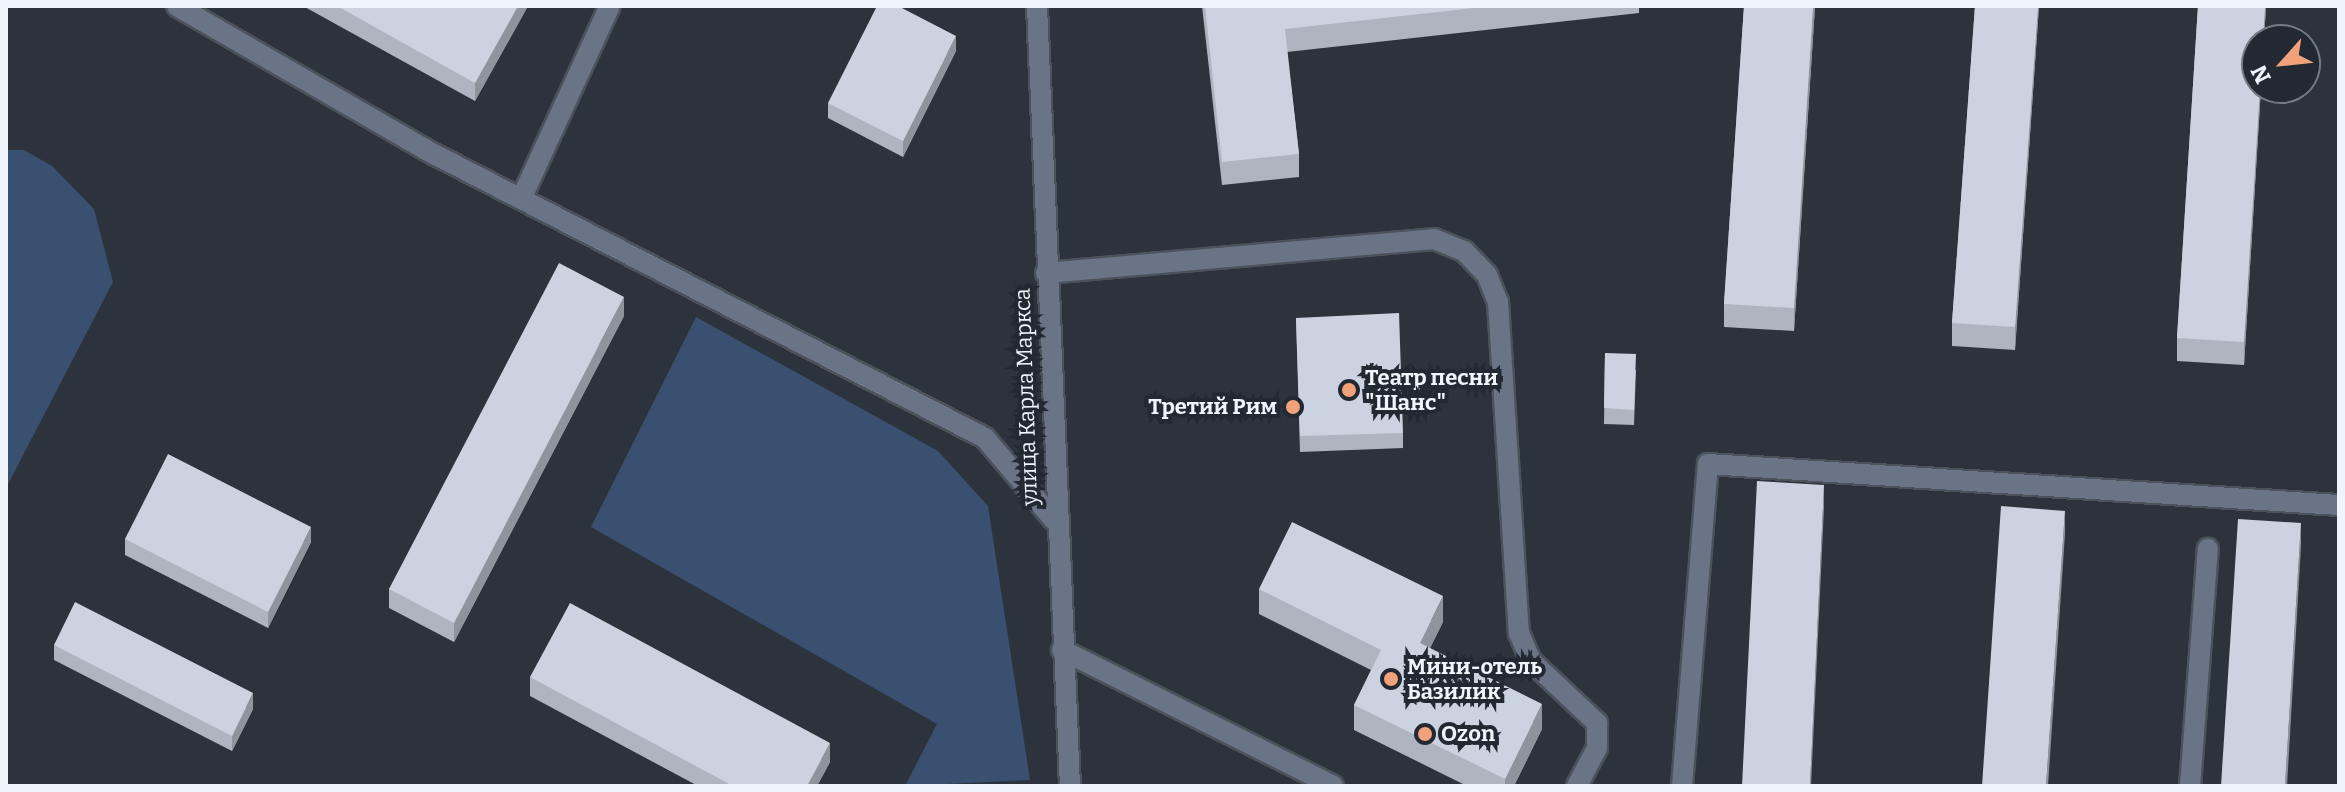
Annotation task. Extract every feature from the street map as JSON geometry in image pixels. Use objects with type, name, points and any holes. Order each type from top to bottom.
[{"type":"street","points":[[177,6],[522,197],[985,438],[1054,520]]},
{"type":"street","points":[[522,197],[610,6]]},
{"type":"street","name":"улица Карла Маркса","points":[[1037,6],[1054,520],[1070,786]]},
{"type":"street","points":[[1046,273],[1434,239],[1464,251],[1487,275],[1498,302],[1519,633],[1531,661],[1597,723],[1597,748],[1577,786]]},
{"type":"street","points":[[1682,786],[1708,464],[2339,505]]},
{"type":"street","points":[[2190,786],[2208,549]]},
{"type":"street","points":[[1062,650],[1333,786]]},
{"type":"shaded area","points":[[6,150],[24,150],[52,166],[94,209],[113,282],[6,488]]},
{"type":"shaded area","points":[[696,317],[938,451],[988,506],[1030,780],[905,786],[937,724],[591,527]]},
{"type":"building","points":[[337,6],[518,6],[475,83]]},
{"type":"building","points":[[877,6],[898,6],[956,36],[903,141],[828,103]]},
{"type":"building","points":[[1205,6],[1492,6],[1285,29],[1299,154],[1222,162]]},
{"type":"building","points":[[1744,6],[1813,6],[1794,308],[1724,304]]},
{"type":"building","points":[[1975,6],[2038,6],[2015,327],[1952,323]]},
{"type":"building","points":[[2198,6],[2265,6],[2264,24],[2241,24],[2241,104],[2259,104],[2244,342],[2177,338]]},
{"type":"building","points":[[559,263],[624,297],[454,623],[389,589]]},
{"type":"building","name":"Театр песни \"Шанс\"","points":[[1399,313],[1403,433],[1300,436],[1296,318]]},
{"type":"building","points":[[1605,353],[1636,354],[1634,410],[1604,408]]},
{"type":"building","points":[[168,454],[311,527],[268,612],[125,539]]},
{"type":"building","points":[[1757,481],[1824,485],[1810,786],[1742,786]]},
{"type":"building","points":[[2001,506],[2065,511],[2046,786],[1982,786]]},
{"type":"building","points":[[2238,519],[2301,523],[2285,786],[2221,786]]},
{"type":"building","points":[[1292,522],[1443,596],[1420,643],[1542,704],[1505,779],[1354,705],[1381,650],[1259,589]]},
{"type":"building","points":[[75,602],[253,693],[232,736],[54,645]]},
{"type":"building","points":[[570,603],[830,743],[807,786],[733,786],[530,677]]},
{"type":"place","name":"Театр песни \"Шанс\"","points":[[1349,390]]},
{"type":"place","name":"Третий Рим","points":[[1293,407]]},
{"type":"place","name":"Мини-отель Базилик","points":[[1391,679]]},
{"type":"place","name":"Ozon","points":[[1425,734]]}]
